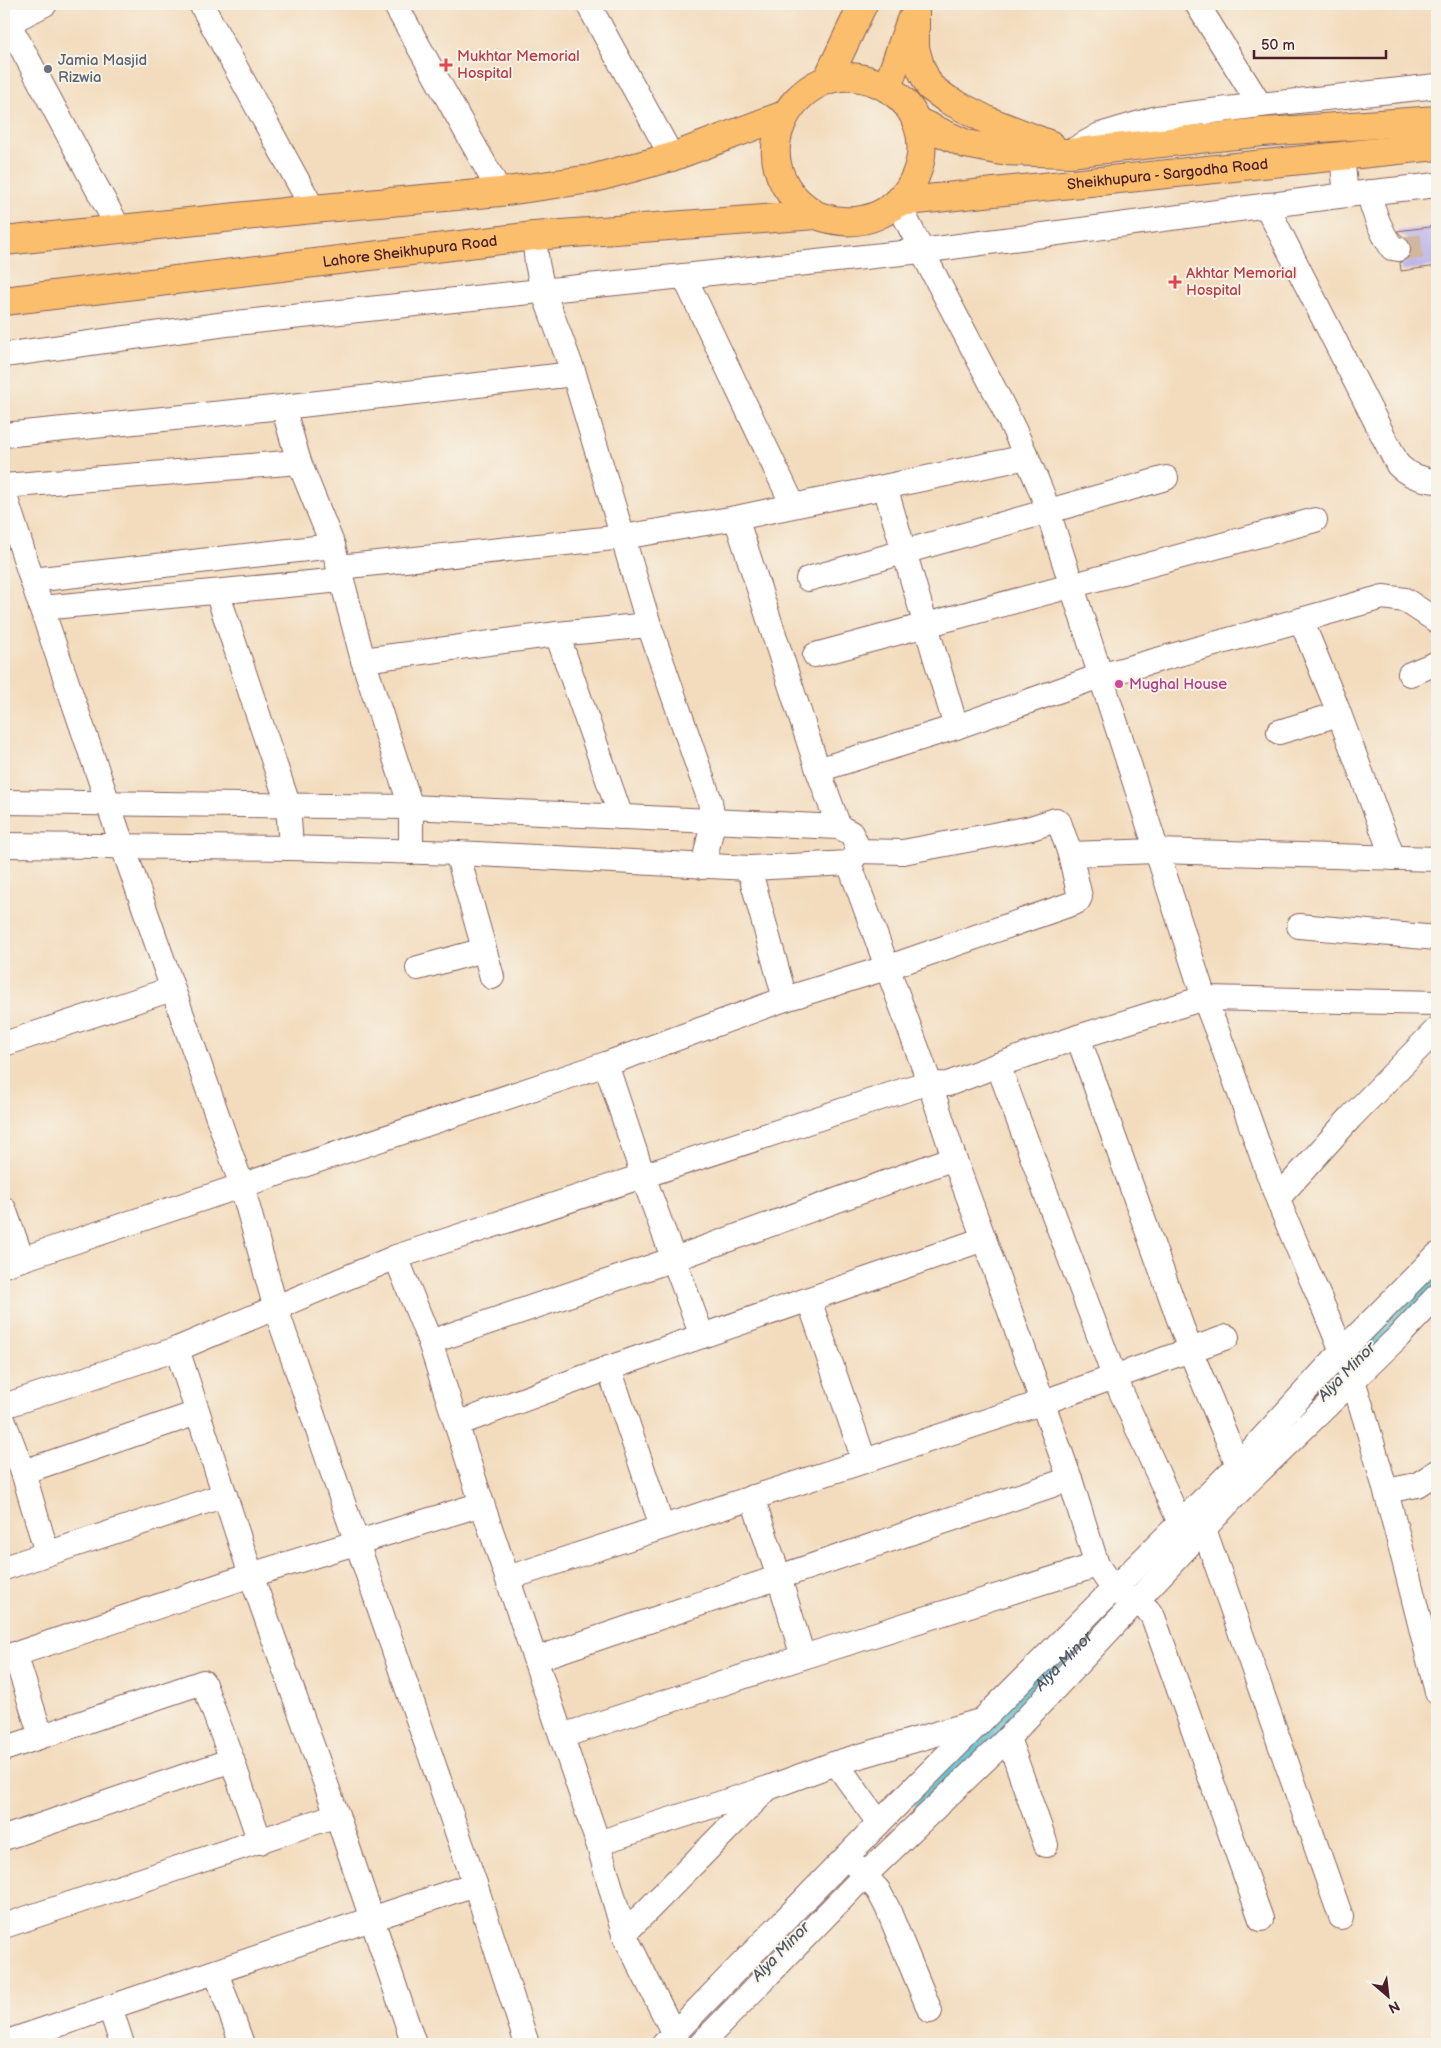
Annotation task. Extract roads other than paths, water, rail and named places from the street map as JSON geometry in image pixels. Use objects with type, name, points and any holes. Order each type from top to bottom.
[{"type":"highway","points":[[827,80],[863,4]]},
{"type":"highway","points":[[887,88],[916,5]]},
{"type":"highway","points":[[916,5],[915,48],[921,68],[930,87],[948,100],[989,121],[1069,153]]},
{"type":"highway","points":[[848,76],[868,79],[887,88],[899,97],[909,108],[916,121],[920,135],[921,150],[920,164],[915,178],[908,191],[898,202],[874,218],[859,221],[830,220],[816,215],[797,201],[783,182],[776,160],[777,137],[784,115],[795,100],[810,88],[827,80],[848,76]]},
{"type":"highway","points":[[4,242],[313,209],[500,192],[591,179],[672,157],[784,115]]},
{"type":"highway","name":"Sheikhupura - Sargodha Road","points":[[916,121],[966,144],[1002,151],[1069,153],[1263,132],[1437,120]]},
{"type":"highway","name":"Sheikhupura - Sargodha Road","points":[[898,202],[1437,146]]},
{"type":"highway","name":"Lahore Sheikhupura Road","points":[[4,300],[534,236],[816,215]]},
{"type":"street","points":[[45,4],[6,19],[119,229]]},
{"type":"street","points":[[201,4],[313,209]]},
{"type":"street","points":[[395,4],[500,192]]},
{"type":"street","points":[[1197,4],[1260,105]]},
{"type":"street","points":[[593,5],[672,157]]},
{"type":"street","points":[[1069,153],[1100,135],[1157,118],[1437,86]]},
{"type":"street","points":[[1342,156],[1346,195]]},
{"type":"street","points":[[4,355],[226,324],[921,251],[1266,205],[1437,185]]},
{"type":"street","points":[[1369,192],[1373,213],[1380,231],[1392,248],[1398,249]]},
{"type":"street","points":[[898,202],[921,251],[1028,457],[1048,511],[1204,998],[1221,1038],[1278,1198],[1342,1351],[1352,1380],[1386,1491],[1437,1692]]},
{"type":"street","points":[[1266,205],[1398,464],[1405,472],[1437,481]]},
{"type":"street","points":[[534,236],[543,291],[574,374],[649,625],[710,801],[713,822],[703,867]]},
{"type":"street","points":[[684,276],[793,506]]},
{"type":"street","points":[[4,435],[283,407],[574,374]]},
{"type":"street","points":[[283,407],[298,462],[338,564],[362,660],[411,807],[411,852]]},
{"type":"street","points":[[32,580],[338,564],[623,537],[736,518],[1028,457]]},
{"type":"street","points":[[4,486],[298,462]]},
{"type":"street","points":[[808,579],[1166,478]]},
{"type":"street","points":[[885,487],[956,727]]},
{"type":"street","points":[[4,493],[122,847],[242,1186],[276,1309],[475,1884],[527,2044]]},
{"type":"street","points":[[736,518],[818,770],[839,827]]},
{"type":"street","points":[[815,656],[1315,520]]},
{"type":"street","points":[[41,608],[218,592],[338,564]]},
{"type":"street","points":[[218,592],[288,804],[291,848]]},
{"type":"street","points":[[818,770],[956,727],[1100,676],[1383,597],[1404,600],[1437,621]]},
{"type":"street","points":[[1302,620],[1394,858]]},
{"type":"street","points":[[362,660],[557,634],[649,625]]},
{"type":"street","points":[[557,634],[621,817]]},
{"type":"street","points":[[1410,674],[1437,663]]},
{"type":"street","points":[[1279,732],[1339,714]]},
{"type":"street","points":[[4,802],[411,807],[839,827],[851,833],[853,857],[886,968],[930,1084],[954,1158],[1070,1479],[1097,1565],[1114,1590],[1148,1610],[1152,1617],[1261,1919]]},
{"type":"street","points":[[4,845],[291,848],[749,868],[903,852],[1031,828],[1054,820],[1059,822],[1070,854],[1080,897],[1076,902],[886,968],[785,1000],[606,1064],[13,1262],[4,1210]]},
{"type":"street","points":[[1070,854],[1157,851],[1437,859]]},
{"type":"street","points":[[457,854],[492,977]]},
{"type":"street","points":[[749,868],[785,1000]]},
{"type":"street","points":[[1299,926],[1437,938]]},
{"type":"street","points":[[418,968],[484,950]]},
{"type":"street","points":[[6,1036],[172,989]]},
{"type":"street","points":[[4,1406],[177,1349],[396,1257],[920,1085],[948,1084],[998,1064],[1078,1037],[1204,998],[1437,1003]]},
{"type":"street","points":[[1278,1198],[1351,1117],[1437,1029]]},
{"type":"street","points":[[1078,1037],[1190,1350],[1238,1465]]},
{"type":"street","points":[[606,1064],[643,1176],[702,1336]]},
{"type":"street","points":[[998,1064],[1114,1376],[1180,1523]]},
{"type":"street","points":[[430,1342],[674,1259],[954,1158]]},
{"type":"street","points":[[457,1424],[610,1368],[984,1239]]},
{"type":"street","points":[[701,2044],[856,1867],[879,1823],[1238,1465],[1342,1351],[1437,1255]]},
{"type":"street","points":[[396,1257],[430,1342],[482,1504],[598,1843],[624,1934],[673,2041],[856,1867],[1008,1738],[1246,1484],[1437,1296]]},
{"type":"street","points":[[809,1300],[864,1460]]},
{"type":"street","points":[[508,1578],[1042,1403],[1227,1337]]},
{"type":"street","points":[[177,1349],[251,1576],[374,1920],[414,2044]]},
{"type":"street","points":[[610,1368],[662,1527]]},
{"type":"street","points":[[23,1472],[197,1413]]},
{"type":"street","points":[[4,1422],[23,1472],[47,1553]]},
{"type":"street","points":[[1386,1491],[1417,1486],[1437,1472]]},
{"type":"street","points":[[536,1659],[1070,1479]]},
{"type":"street","points":[[4,1568],[225,1495]]},
{"type":"street","points":[[752,1497],[803,1657]]},
{"type":"street","points":[[41,1736],[9,1656],[251,1576],[482,1504]]},
{"type":"street","points":[[1204,1529],[1341,1917]]},
{"type":"street","points":[[562,1736],[803,1657],[1097,1565]]},
{"type":"street","points":[[4,1749],[203,1682],[260,1842]]},
{"type":"street","points":[[598,1843],[836,1764],[983,1720]]},
{"type":"street","points":[[1008,1738],[1046,1845]]},
{"type":"street","points":[[4,1838],[232,1760]]},
{"type":"street","points":[[836,1764],[879,1823]]},
{"type":"street","points":[[624,1934],[768,1788]]},
{"type":"street","points":[[4,1926],[337,1815]]},
{"type":"street","points":[[856,1867],[878,1890],[930,2011]]},
{"type":"street","points":[[4,2043],[374,1920],[475,1884]]},
{"type":"street","points":[[216,1972],[242,2044]]},
{"type":"street","points":[[110,2007],[122,2044]]},
{"type":"waterway","name":"Alya Minor","points":[[1339,1378],[1437,1277]]},
{"type":"waterway","name":"Alya Minor","points":[[924,1804],[1110,1612]]},
{"type":"tunnel","points":[[1398,249],[1437,245]]},
{"type":"place","name":"Mukhtar Memorial Hospital","points":[[446,65]]},
{"type":"place","name":"Jamia Masjid Rizwia","points":[[48,69]]},
{"type":"place","name":"Akhtar Memorial Hospital","points":[[1175,282]]},
{"type":"place","name":"Mughal House","points":[[1119,684]]}]
